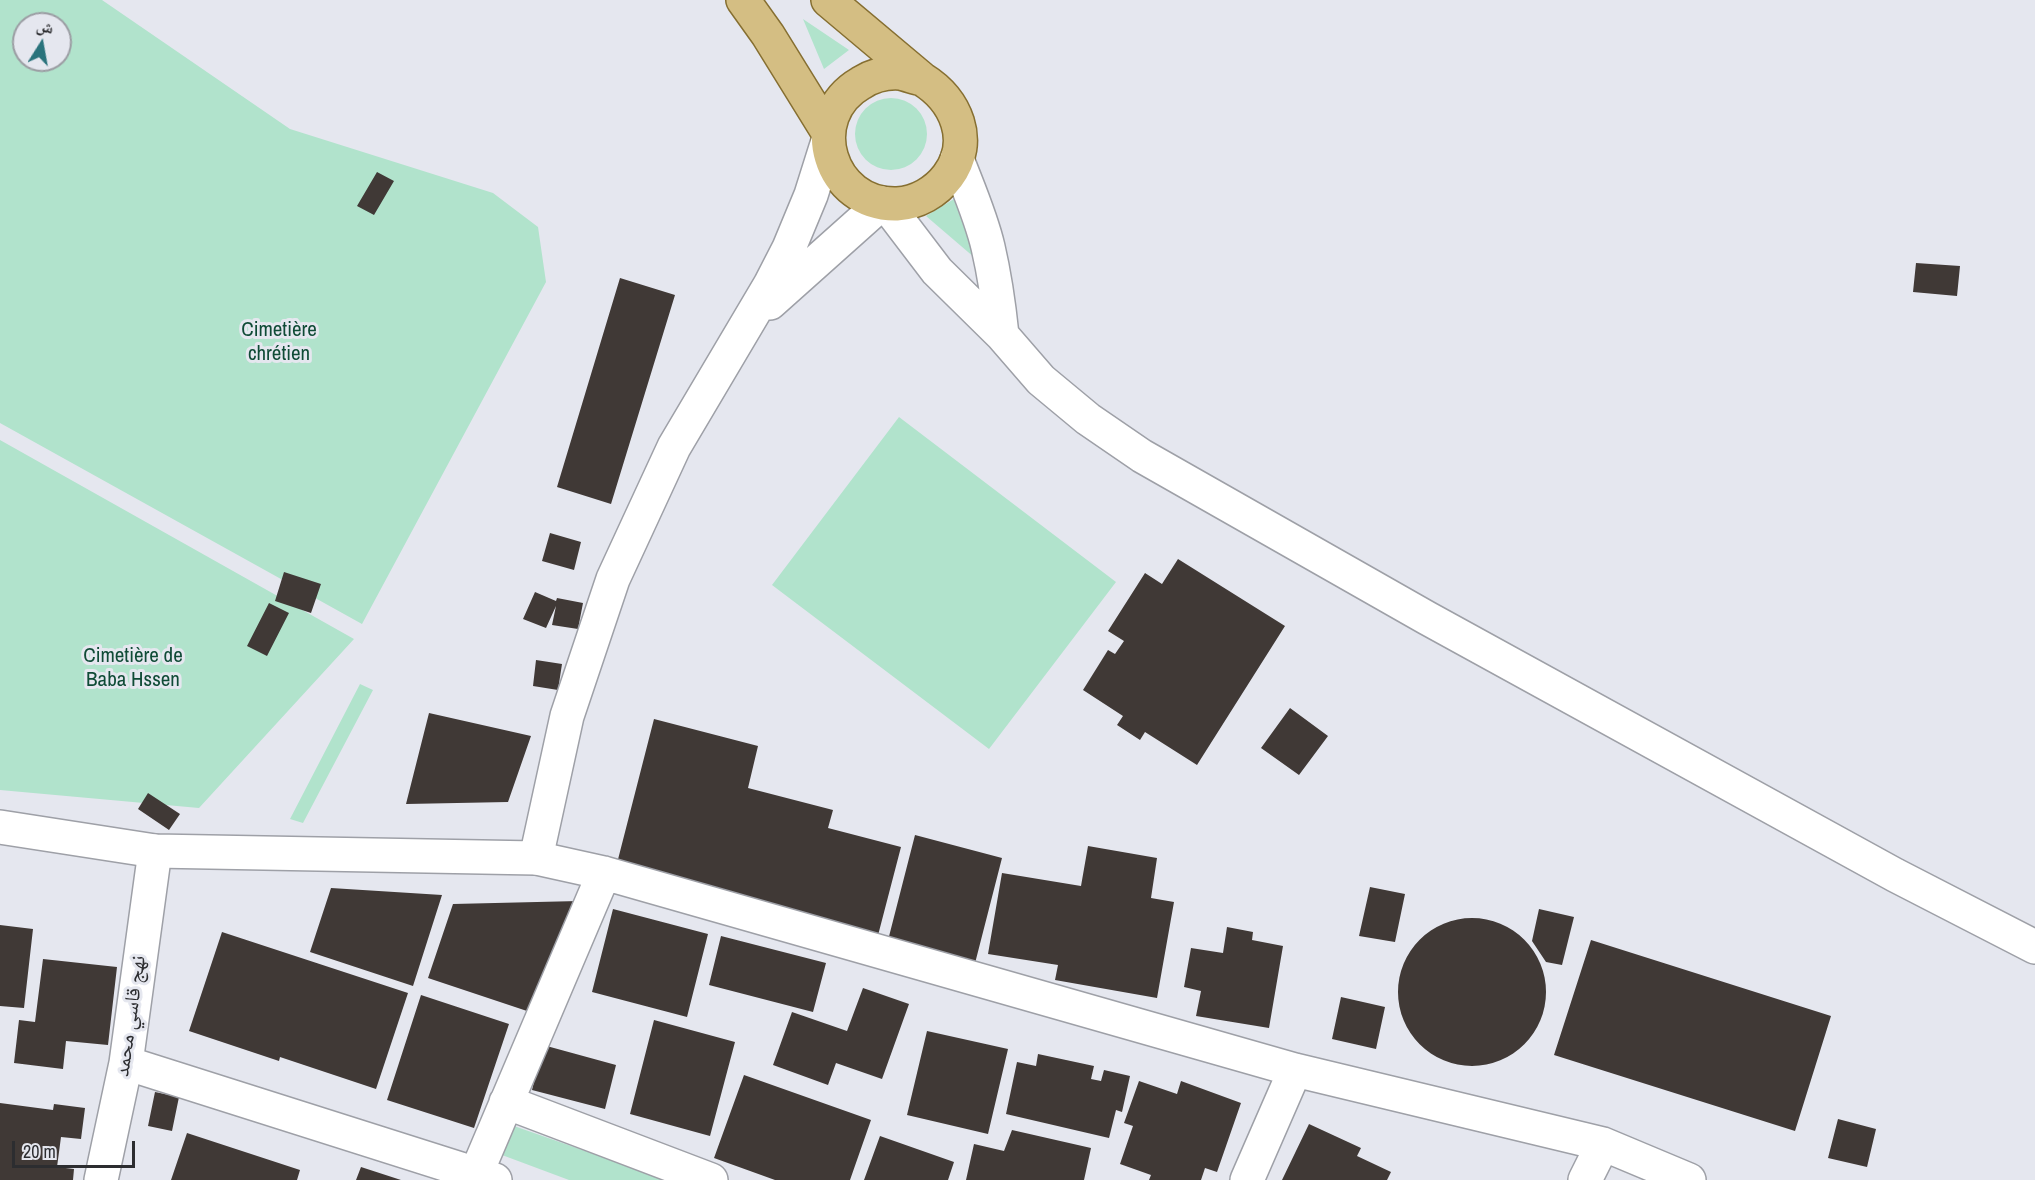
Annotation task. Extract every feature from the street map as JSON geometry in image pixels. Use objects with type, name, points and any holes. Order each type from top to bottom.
[{"type":"main road","points":[[743,0],[768,35],[828,136],[834,166],[849,186],[858,194],[884,203],[904,203],[921,198],[936,189],[948,176],[957,159],[960,144],[955,112],[935,87],[922,79],[828,0]]},
{"type":"main road","points":[[828,136],[836,107],[852,88],[873,76],[898,73],[922,79]]},
{"type":"street","points":[[537,858],[567,716],[613,579],[674,447],[789,248],[811,195],[828,136]]},
{"type":"street","points":[[957,159],[988,246],[997,291],[1002,335]]},
{"type":"street","points":[[748,322],[884,203],[937,271],[1002,335],[1041,380],[1088,419],[1142,456],[1437,623],[1895,875],[2035,947]]},
{"type":"street","points":[[0,827],[155,851],[537,858],[604,873],[1295,1070],[1603,1144],[1689,1180]]},
{"type":"street","name":"نهج قاسي محمد","points":[[101,1180],[126,1063],[155,851]]},
{"type":"street","points":[[126,1063],[486,1177],[506,1102],[604,873]]},
{"type":"street","points":[[1247,1180],[1295,1070]]},
{"type":"street","points":[[506,1102],[711,1180]]},
{"type":"street","points":[[1585,1180],[1603,1144]]},
{"type":"green space","name":"Cimetière chrétien","points":[[0,0],[102,0],[290,129],[493,193],[538,227],[546,282],[362,624],[0,423]]},
{"type":"green space","points":[[803,19],[849,50],[824,69]]},
{"type":"green space","points":[[891,98],[911,104],[921,114],[927,134],[921,154],[911,164],[891,170],[871,164],[861,154],[855,134],[861,114],[871,104]]},
{"type":"green space","points":[[954,199],[975,258],[926,216]]},
{"type":"green space","points":[[899,417],[1116,582],[989,749],[772,585]]},
{"type":"green space","name":"Cimetière de Baba Hssen","points":[[0,440],[354,639],[199,808],[0,790]]},
{"type":"green space","points":[[360,684],[373,690],[303,823],[290,819]]},
{"type":"green space","points":[[514,1126],[668,1180],[569,1180],[502,1155]]},
{"type":"building","points":[[377,172],[394,181],[374,215],[357,206]]},
{"type":"building","points":[[1916,263],[1960,266],[1957,296],[1913,292]]},
{"type":"building","points":[[620,278],[675,295],[611,504],[557,487]]},
{"type":"building","points":[[550,533],[581,542],[574,570],[542,561]]},
{"type":"building","points":[[1178,559],[1285,626],[1197,765],[1145,732],[1140,740],[1117,725],[1123,716],[1083,690],[1108,650],[1115,654],[1124,641],[1108,631],[1145,573],[1162,584]]},
{"type":"building","points":[[284,572],[321,584],[311,613],[275,601]]},
{"type":"building","points":[[535,592],[556,601],[557,598],[583,603],[578,629],[552,625],[556,606],[546,628],[523,619]]},
{"type":"building","points":[[269,603],[289,613],[267,656],[247,646]]},
{"type":"building","points":[[536,660],[562,664],[558,690],[533,686]]},
{"type":"building","points":[[1290,708],[1328,736],[1299,775],[1261,748]]},
{"type":"building","points":[[429,713],[531,736],[508,802],[406,804]]},
{"type":"building","points":[[654,719],[758,746],[748,788],[833,810],[828,828],[901,847],[876,943],[614,875]]},
{"type":"building","points":[[148,793],[180,814],[169,830],[138,809]]},
{"type":"building","points":[[915,835],[1002,858],[972,975],[885,952]]},
{"type":"building","points":[[1088,846],[1157,858],[1151,898],[1174,902],[1157,998],[1055,980],[1058,965],[988,954],[1002,873],[1081,886]]},
{"type":"building","points":[[1370,887],[1405,894],[1395,942],[1359,936]]},
{"type":"building","points":[[331,888],[442,895],[413,986],[310,952]]},
{"type":"building","points":[[579,901],[533,1013],[428,978],[453,904]]},
{"type":"building","points":[[613,909],[708,934],[687,1017],[592,992]]},
{"type":"building","points":[[1539,909],[1574,917],[1562,965],[1546,962],[1532,941]]},
{"type":"building","points":[[1472,918],[1486,919],[1500,924],[1513,930],[1524,940],[1534,951],[1540,964],[1545,978],[1545,1006],[1540,1020],[1534,1033],[1524,1044],[1513,1054],[1500,1060],[1486,1065],[1472,1066],[1458,1065],[1444,1060],[1431,1054],[1420,1044],[1410,1033],[1404,1020],[1399,1006],[1398,992],[1399,978],[1404,964],[1410,951],[1420,940],[1431,930],[1444,924],[1458,919]]},
{"type":"building","points":[[0,925],[33,929],[24,1008],[0,1006]]},
{"type":"building","points":[[1227,927],[1253,932],[1252,940],[1283,946],[1269,1028],[1196,1016],[1201,991],[1184,987],[1191,948],[1223,953]]},
{"type":"building","points":[[222,932],[408,993],[376,1089],[280,1057],[279,1061],[189,1031]]},
{"type":"building","points":[[721,936],[826,963],[813,1012],[709,985]]},
{"type":"building","points":[[1591,940],[1831,1016],[1795,1131],[1554,1055]]},
{"type":"building","points":[[43,959],[117,967],[108,1045],[66,1041],[63,1069],[14,1063],[19,1020],[35,1022]]},
{"type":"building","points":[[863,988],[909,1004],[882,1079],[836,1063],[828,1085],[773,1065],[792,1012],[847,1031]]},
{"type":"building","points":[[421,995],[509,1024],[474,1128],[387,1100]]},
{"type":"building","points":[[1341,997],[1385,1007],[1376,1049],[1332,1039]]},
{"type":"building","points":[[654,1020],[735,1042],[710,1136],[630,1114]]},
{"type":"building","points":[[927,1031],[1008,1049],[988,1134],[907,1115]]},
{"type":"building","points":[[543,1045],[616,1065],[605,1109],[532,1090]]},
{"type":"building","points":[[1038,1054],[1094,1066],[1091,1079],[1101,1081],[1104,1070],[1130,1076],[1122,1112],[1116,1110],[1109,1138],[1006,1114],[1017,1062],[1036,1066]]},
{"type":"building","points":[[744,1075],[871,1120],[850,1180],[775,1180],[714,1158]]},
{"type":"building","points":[[1139,1081],[1177,1094],[1181,1081],[1241,1103],[1217,1172],[1205,1168],[1201,1180],[1149,1180],[1151,1175],[1120,1164],[1133,1126],[1124,1123]]},
{"type":"building","points":[[155,1092],[179,1097],[172,1131],[148,1126]]},
{"type":"building","points":[[0,1103],[53,1110],[54,1104],[85,1108],[81,1139],[61,1137],[57,1167],[74,1169],[73,1180],[0,1180]]},
{"type":"building","points":[[1838,1119],[1876,1129],[1867,1167],[1828,1158]]},
{"type":"building","points":[[1309,1124],[1361,1148],[1357,1156],[1391,1172],[1387,1180],[1282,1180]]},
{"type":"building","points":[[1012,1130],[1091,1148],[1084,1180],[966,1180],[974,1144],[1004,1151]]},
{"type":"building","points":[[187,1133],[300,1170],[297,1180],[171,1180]]},
{"type":"building","points":[[880,1136],[954,1162],[948,1180],[864,1180]]},
{"type":"building","points":[[361,1167],[401,1180],[356,1180]]}]
